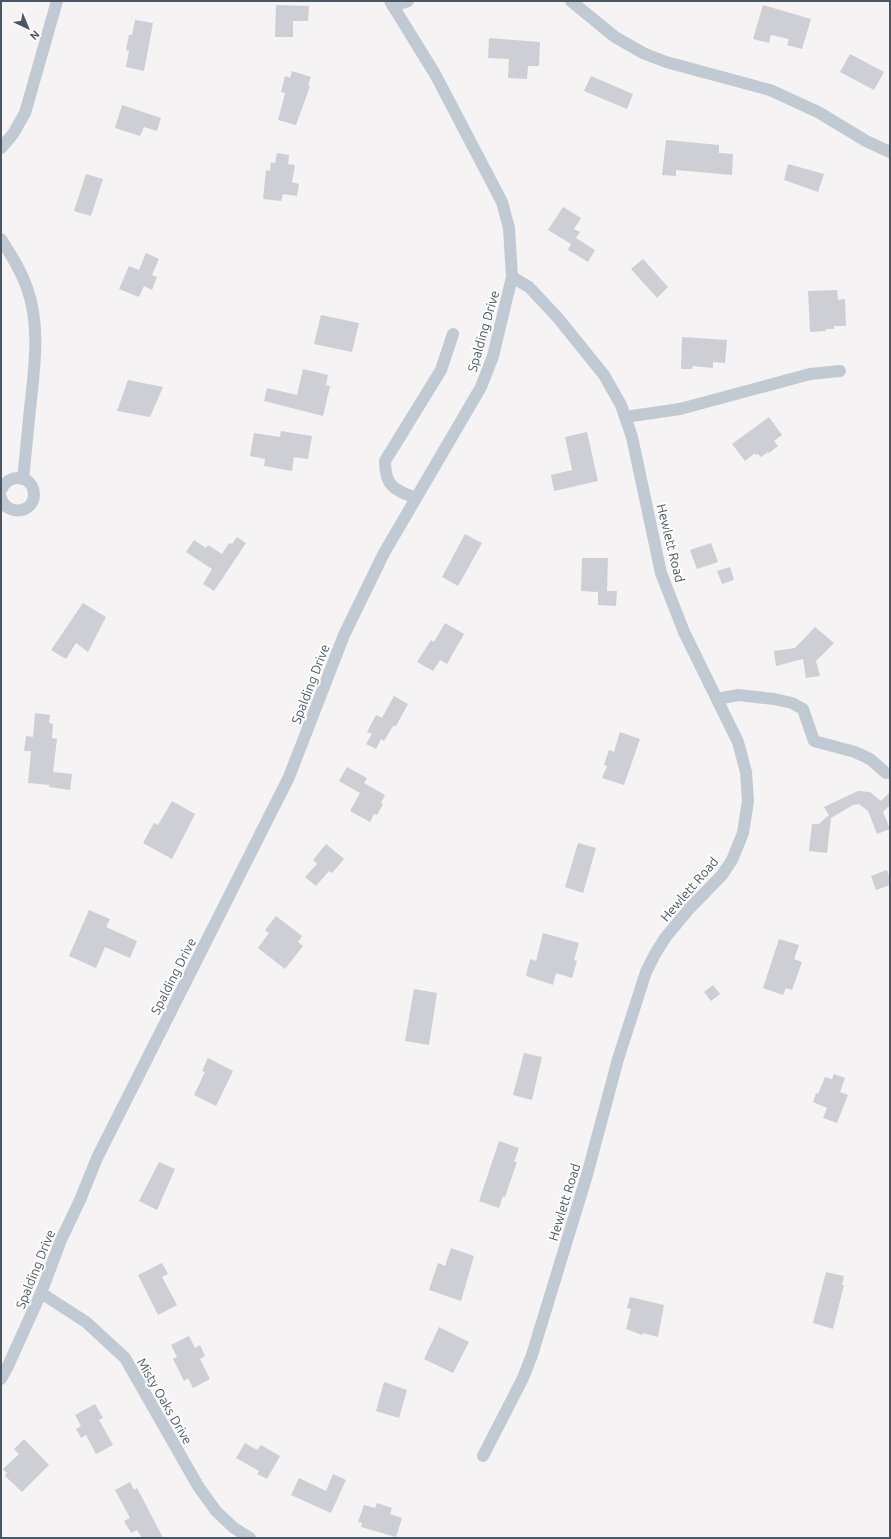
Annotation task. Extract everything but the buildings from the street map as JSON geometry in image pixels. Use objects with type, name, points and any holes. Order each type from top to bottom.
[{"type":"street","points":[[1,148],[13,134],[25,113],[57,1]]},
{"type":"street","points":[[391,4],[408,1]]},
{"type":"street","points":[[571,1],[615,37],[643,53],[666,62],[770,90],[818,112],[866,141],[890,152]]},
{"type":"street","name":"Spalding Drive","points":[[1,1379],[41,1294],[61,1240],[80,1200],[97,1158],[289,777],[344,635],[384,553],[481,387],[493,356],[512,278],[509,228],[502,202],[435,74],[391,4]]},
{"type":"street","points":[[1,239],[17,264],[27,287],[33,309],[35,331],[34,372],[23,479]]},
{"type":"street","name":"Hewlett Road","points":[[483,1456],[523,1378],[532,1355],[587,1175],[618,1059],[646,972],[665,938],[689,909],[722,875],[732,860],[743,832],[748,801],[746,772],[738,742],[684,632],[661,573],[632,437],[621,405],[604,375],[567,329],[528,287],[512,278]]},
{"type":"street","points":[[416,498],[393,488],[385,474],[385,461],[441,370],[452,334]]},
{"type":"street","points":[[625,417],[680,409],[810,374],[840,372]]},
{"type":"street","points":[[1,490],[7,481],[12,478],[23,479],[28,481],[33,490],[33,500],[30,505],[21,510],[15,511],[5,506],[1,498]]},
{"type":"street","points":[[717,699],[738,695],[774,699],[792,703],[803,709],[814,741],[855,752],[870,759],[886,773]]},
{"type":"street","name":"Misty Oaks Drive","points":[[41,1294],[86,1322],[125,1358],[198,1486],[216,1511],[234,1528],[250,1538]]}]
